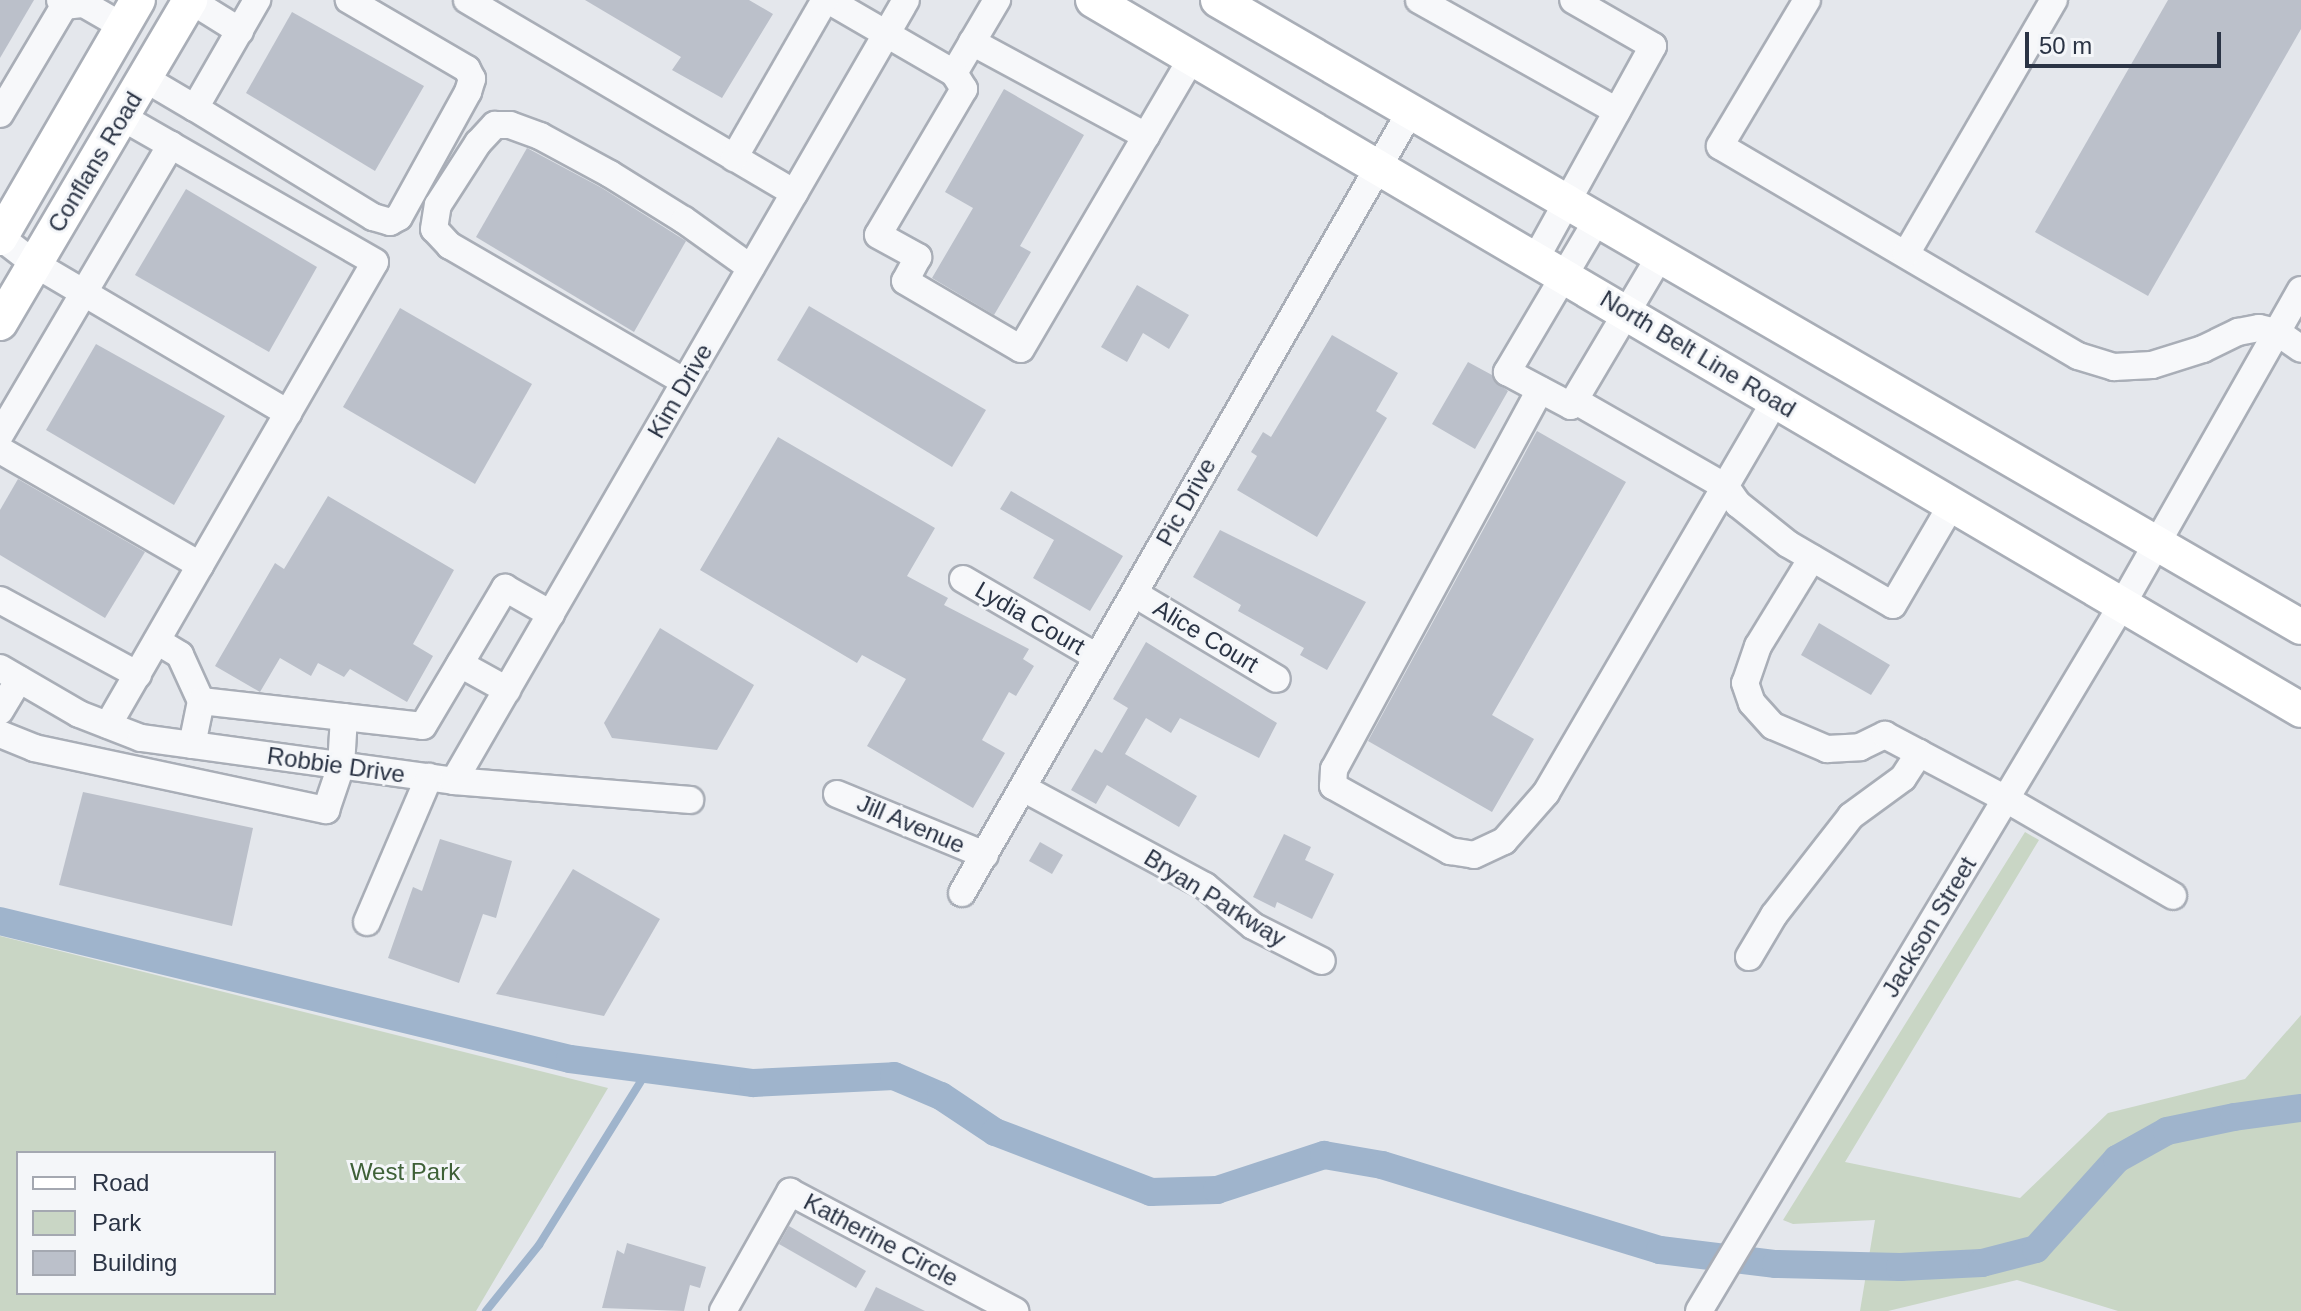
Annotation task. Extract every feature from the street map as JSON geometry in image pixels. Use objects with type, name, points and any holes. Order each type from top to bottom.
[{"type":"main road","name":"Conflans Road","points":[[0,323],[190,0]]},
{"type":"main road","name":"North Belt Line Road","points":[[1093,0],[2301,710]]},
{"type":"main road","points":[[1238,5],[1410,112],[2301,627]]},
{"type":"main road","name":"Conflans Road","points":[[0,238],[130,13]]},
{"type":"street","points":[[190,0],[240,31]]},
{"type":"street","points":[[195,108],[257,0]]},
{"type":"street","points":[[144,78],[373,217],[390,222],[399,217],[468,92],[472,79],[467,69],[349,0]]},
{"type":"street","points":[[467,0],[794,193]]},
{"type":"street","points":[[734,158],[826,0],[954,73],[964,89],[878,235],[918,257],[905,281],[1021,349],[1192,58]]},
{"type":"street","name":"Kim Drive","points":[[367,922],[441,779],[507,690],[906,0]]},
{"type":"street","points":[[954,73],[997,0]]},
{"type":"street","points":[[1419,0],[1617,111]]},
{"type":"street","points":[[1573,0],[1653,46],[1617,111],[1582,211],[1550,267],[1507,372],[1571,406],[1660,256]]},
{"type":"street","points":[[1906,254],[2054,0]]},
{"type":"street","points":[[1802,2],[1720,146],[2078,356],[2114,367],[2152,365],[2203,349],[2238,332],[2259,328],[2277,332],[2301,349]]},
{"type":"street","points":[[0,114],[62,3],[130,13]]},
{"type":"street","points":[[972,42],[1146,136]]},
{"type":"street","name":"Pic Drive","points":[[962,893],[1410,112]]},
{"type":"street","points":[[108,725],[375,262],[122,117]]},
{"type":"street","points":[[685,382],[450,246],[434,229],[438,205],[478,143],[495,125],[510,125],[540,136],[610,174],[684,220],[727,254],[751,268]]},
{"type":"street","points":[[0,435],[171,145]]},
{"type":"street","points":[[0,238],[35,264],[288,413]]},
{"type":"street","name":"Jackson Street","points":[[1699,1311],[2123,603],[2301,290]]},
{"type":"street","points":[[1540,390],[1334,769],[1333,786],[1450,851],[1474,855],[1504,841],[1546,793],[1776,400]]},
{"type":"street","points":[[1574,400],[1726,487],[1738,504],[1788,544],[1893,605],[1952,504]]},
{"type":"street","points":[[0,450],[200,565]]},
{"type":"street","points":[[1812,558],[1758,646],[1745,683],[1752,703],[1773,726],[1827,749],[1860,747],[1885,735],[2006,799],[2173,896]]},
{"type":"street","name":"Lydia Court","points":[[963,579],[1097,657]]},
{"type":"street","points":[[201,701],[423,726],[505,588],[551,614]]},
{"type":"street","name":"Alice Court","points":[[1135,594],[1277,679]]},
{"type":"street","points":[[0,600],[138,675]]},
{"type":"street","points":[[157,641],[180,655],[201,701],[192,745]]},
{"type":"street","points":[[460,664],[507,690]]},
{"type":"street","points":[[0,711],[9,673]]},
{"type":"street","name":"Robbie Drive","points":[[9,673],[79,714],[141,738],[441,779],[690,800]]},
{"type":"street","points":[[59,753],[79,714]]},
{"type":"street","points":[[0,734],[59,753],[326,810],[341,766],[344,717]]},
{"type":"street","points":[[1749,957],[1774,915],[1851,816],[1903,778],[1919,753]]},
{"type":"street","name":"Bryan Parkway","points":[[1023,788],[1205,886],[1253,926],[1322,961]]},
{"type":"street","name":"Jill Avenue","points":[[837,794],[985,855]]},
{"type":"street","name":"Katherine Circle","points":[[723,1311],[790,1192],[1015,1311]]},
{"type":"green space","points":[[2025,832],[2039,840],[1845,1162],[2020,1198],[2108,1113],[2245,1079],[2301,1015],[2301,1311],[2118,1311],[2017,1280],[1888,1311],[1860,1311],[1875,1220],[1793,1224],[1783,1220]]},
{"type":"green space","name":"West Park","points":[[0,936],[608,1088],[476,1311],[0,1311]]},
{"type":"building","points":[[0,0],[34,0],[0,58]]},
{"type":"building","points":[[585,0],[749,0],[773,14],[722,98],[672,70],[681,57]]},
{"type":"building","points":[[2168,0],[2301,0],[2301,29],[2148,296],[2035,232]]},
{"type":"building","points":[[292,12],[424,86],[375,171],[246,93]]},
{"type":"building","points":[[1004,89],[1084,135],[1020,246],[1031,252],[994,315],[932,278],[973,208],[945,192]]},
{"type":"building","points":[[527,148],[602,188],[686,241],[634,332],[476,237]]},
{"type":"building","points":[[186,189],[317,267],[269,352],[135,275]]},
{"type":"building","points":[[1137,285],[1189,315],[1169,349],[1143,333],[1127,362],[1101,347]]},
{"type":"building","points":[[809,306],[986,410],[952,467],[777,360]]},
{"type":"building","points":[[400,308],[532,384],[475,484],[343,407]]},
{"type":"building","points":[[1332,335],[1398,373],[1376,411],[1387,418],[1317,537],[1237,490],[1257,456],[1251,452],[1263,432],[1271,437]]},
{"type":"building","points":[[96,344],[225,416],[174,505],[46,430]]},
{"type":"building","points":[[1468,362],[1492,375],[1494,381],[1508,391],[1475,449],[1432,424]]},
{"type":"building","points":[[1537,431],[1626,482],[1492,715],[1534,739],[1492,812],[1368,741]]},
{"type":"building","points":[[778,437],[935,528],[907,576],[948,598],[944,605],[1029,649],[1023,659],[1034,666],[1016,696],[1009,692],[982,740],[1005,753],[973,808],[867,746],[906,679],[862,655],[857,663],[700,570]]},
{"type":"building","points":[[18,479],[145,552],[105,618],[0,555],[0,510]]},
{"type":"building","points":[[1011,491],[1123,556],[1090,611],[1033,578],[1054,540],[1000,509]]},
{"type":"building","points":[[328,496],[454,570],[413,644],[433,656],[407,702],[350,669],[344,677],[318,663],[311,676],[280,658],[260,692],[215,666],[275,563],[284,569]]},
{"type":"building","points":[[1220,530],[1366,602],[1327,670],[1300,655],[1304,648],[1238,611],[1241,605],[1193,577]]},
{"type":"building","points":[[1819,623],[1890,665],[1871,695],[1801,655]]},
{"type":"building","points":[[660,628],[754,685],[717,750],[612,738],[604,723]]},
{"type":"building","points":[[1146,642],[1277,723],[1259,758],[1180,718],[1171,733],[1146,718],[1125,754],[1197,796],[1179,827],[1107,785],[1096,804],[1071,790],[1095,749],[1102,753],[1128,708],[1113,699]]},
{"type":"building","points":[[83,792],[253,828],[232,926],[59,885]]},
{"type":"building","points":[[1284,834],[1311,847],[1305,860],[1334,874],[1312,919],[1277,902],[1275,908],[1253,897]]},
{"type":"building","points":[[440,839],[512,861],[496,918],[483,914],[459,983],[388,958],[413,887],[422,891]]},
{"type":"building","points":[[1040,842],[1063,855],[1052,874],[1029,861]]},
{"type":"building","points":[[573,869],[660,919],[604,1016],[496,994]]},
{"type":"building","points":[[789,1226],[866,1271],[856,1288],[779,1244]]},
{"type":"building","points":[[627,1243],[706,1267],[700,1288],[690,1285],[684,1311],[602,1308],[617,1250],[624,1254]]},
{"type":"building","points":[[876,1287],[925,1311],[864,1311]]},
{"type":"waterway","points":[[0,921],[570,1059],[753,1083],[894,1076],[941,1096],[995,1132],[1151,1192],[1217,1190],[1324,1155],[1382,1165],[1660,1250],[1776,1264],[1900,1267],[1982,1263],[2036,1249],[2117,1159],[2167,1131],[2234,1117],[2301,1108]]},
{"type":"waterway","points":[[486,1311],[539,1245],[649,1068]]}]
